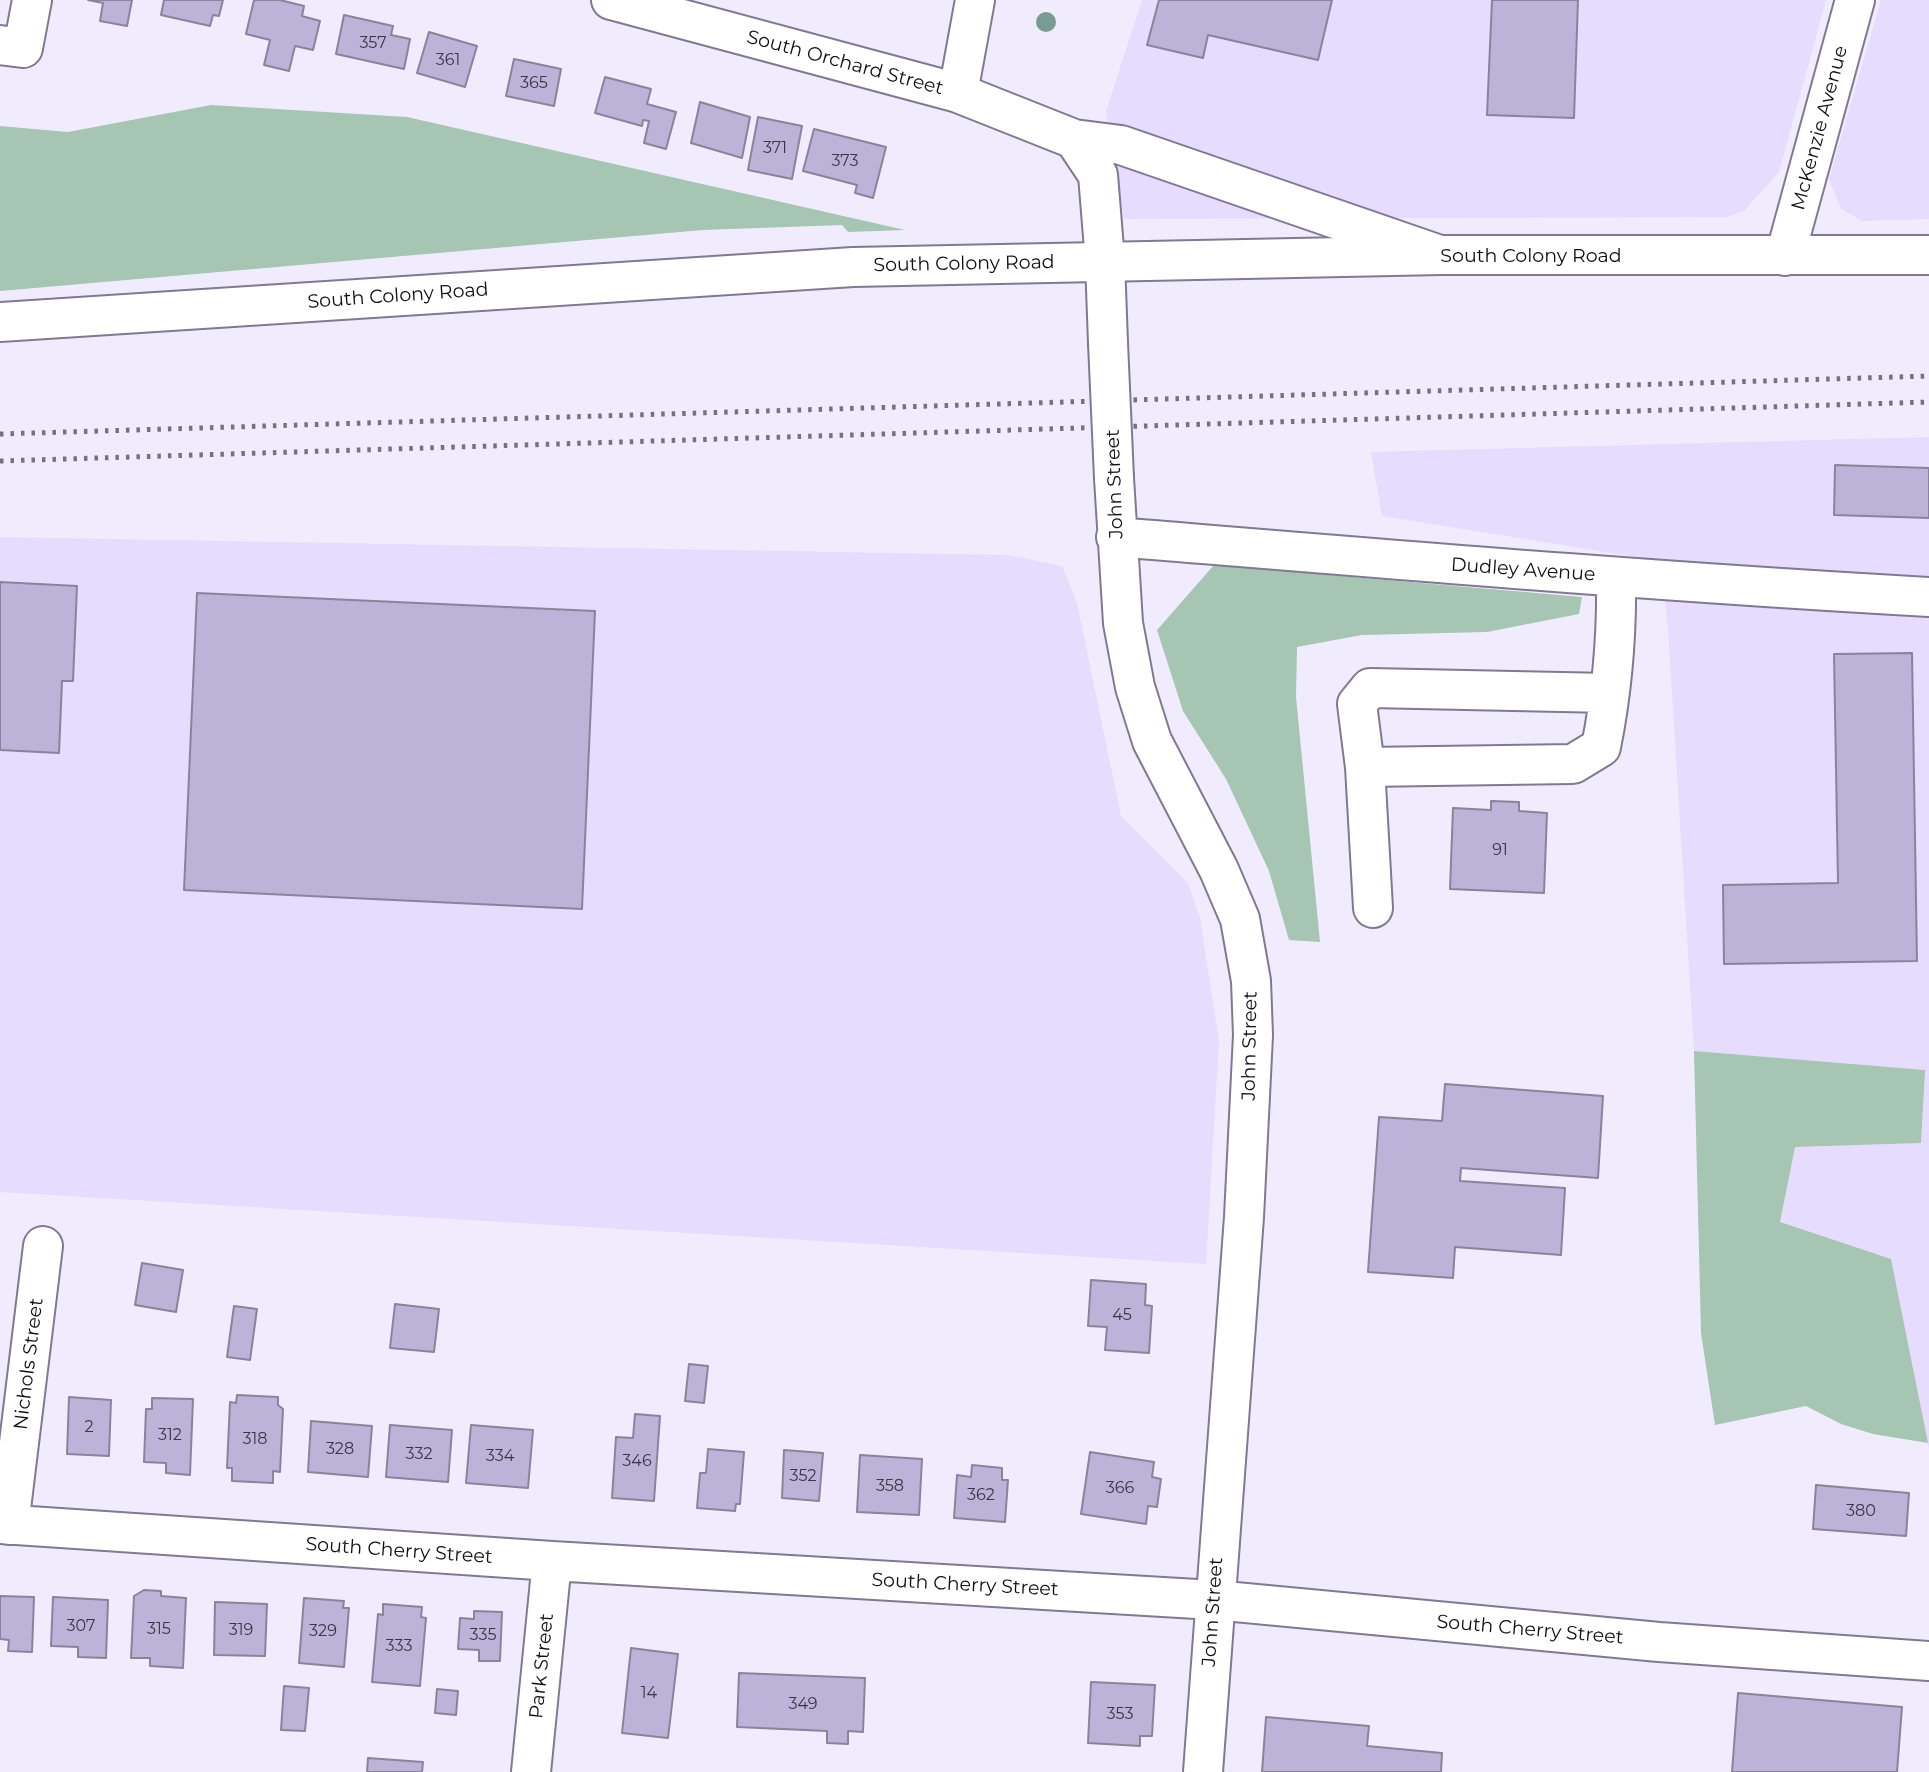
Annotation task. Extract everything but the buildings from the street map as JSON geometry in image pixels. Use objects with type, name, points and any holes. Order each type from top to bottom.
[{"type":"street","points":[[0,45],[23,48],[32,0]]},
{"type":"street","name":"South Orchard Street","points":[[611,0],[957,93],[1074,139],[1121,145],[1443,255]]},
{"type":"street","points":[[957,93],[975,0]]},
{"type":"street","name":"McKenzie Avenue","points":[[1785,256],[1855,0]]},
{"type":"street","points":[[1074,139],[1098,175],[1105,261]]},
{"type":"street","name":"South Colony Road","points":[[0,322],[853,267],[1443,255],[1929,256]]},
{"type":"street","name":"John Street","points":[[1105,261],[1116,537],[1123,623],[1135,687],[1152,741],[1207,845],[1240,919],[1251,981],[1253,1035],[1244,1217],[1203,1772]]},
{"type":"street","name":"Dudley Avenue","points":[[1116,537],[1616,577],[1929,597]]},
{"type":"street","points":[[1365,767],[1573,764],[1601,747],[1609,693],[1616,577]]},
{"type":"street","points":[[1373,908],[1365,767],[1357,704],[1370,688],[1609,693]]},
{"type":"street","name":"Nichols Street","points":[[4,1525],[43,1246]]},
{"type":"street","name":"South Cherry Street","points":[[4,1525],[1214,1600],[1659,1643],[1929,1661]]},
{"type":"street","name":"Park Street","points":[[531,1772],[552,1561]]},
{"type":"shaded area","points":[[1142,0],[1826,0],[1779,172],[1745,210],[1728,217],[1124,219],[1106,111]]},
{"type":"shaded area","points":[[1881,0],[1929,0],[1929,219],[1862,221],[1841,209],[1829,179]]},
{"type":"shaded area","points":[[1929,437],[1929,1449],[1891,1259],[1780,1223],[1794,1147],[1921,1143],[1924,1070],[1694,1051],[1668,628],[1661,561],[1382,516],[1371,452]]},
{"type":"shaded area","points":[[0,537],[1009,555],[1062,566],[1077,603],[1121,816],[1188,883],[1200,918],[1219,1041],[1206,1264],[0,1192]]},
{"type":"green space","points":[[211,105],[407,117],[905,230],[848,232],[842,225],[703,230],[0,291],[0,126],[68,132]]},
{"type":"green space","points":[[1214,565],[1582,597],[1579,614],[1487,632],[1362,635],[1297,647],[1296,697],[1320,942],[1289,940],[1269,871],[1226,779],[1183,711],[1157,630]]},
{"type":"green space","points":[[1694,1051],[1925,1070],[1921,1143],[1795,1147],[1780,1222],[1891,1259],[1928,1443],[1873,1434],[1841,1424],[1806,1406],[1715,1425],[1701,1333]]},
{"type":"railway","points":[[0,434],[1929,376]]},
{"type":"railway","points":[[0,461],[1929,402]]}]
